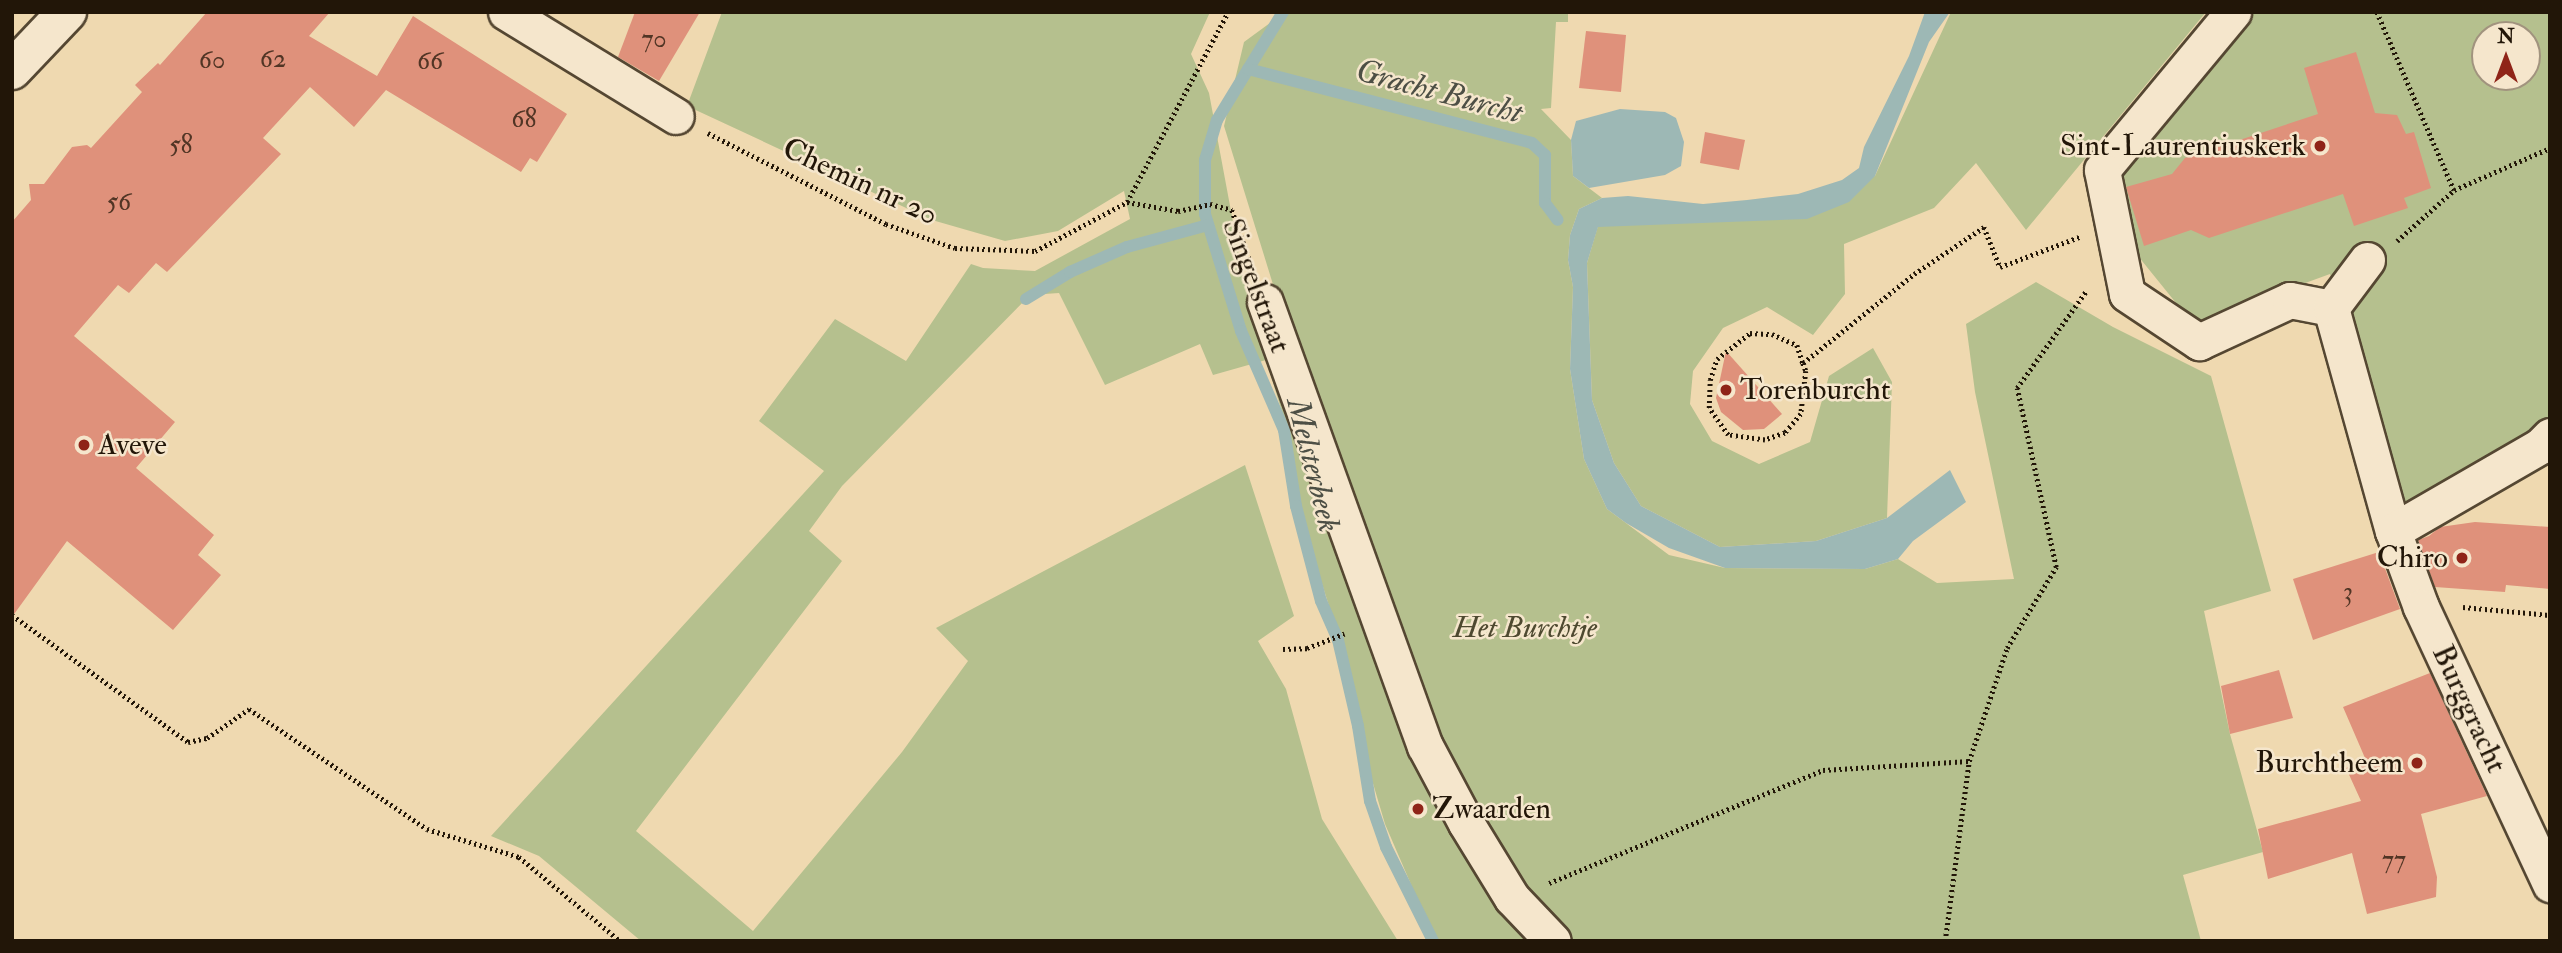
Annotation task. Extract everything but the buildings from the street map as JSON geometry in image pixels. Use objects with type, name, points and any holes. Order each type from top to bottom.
[{"type":"main road","points":[[12,70],[67,12]]},
{"type":"street","points":[[506,12],[676,116]]},
{"type":"street","points":[[2233,12],[2102,170],[2127,294],[2199,342],[2290,300],[2331,308],[2367,260]]},
{"type":"street","name":"Singelstraat","points":[[1265,302],[1376,617],[1425,746],[1466,823],[1512,898],[1553,941]]},
{"type":"street","name":"Burggracht","points":[[2331,308],[2393,531],[2420,607],[2550,884]]},
{"type":"street","points":[[2393,531],[2540,446],[2550,436]]},
{"type":"path","points":[[1128,202],[1228,12]]},
{"type":"path","points":[[2377,12],[2454,190]]},
{"type":"path","name":"Chemin nr 20","points":[[676,116],[887,225],[955,248],[1035,251],[1128,202]]},
{"type":"path","points":[[2367,260],[2404,236],[2454,190],[2550,148]]},
{"type":"path","name":"Singelstraat","points":[[1128,202],[1178,211],[1210,204],[1232,210],[1265,302]]},
{"type":"path","points":[[1803,363],[1914,274],[1984,227],[2000,267],[2115,238]]},
{"type":"path","points":[[1945,941],[1969,761],[2007,648],[2056,567],[2017,388],[2115,238]]},
{"type":"path","points":[[1750,333],[1772,334],[1797,345],[1803,363],[1806,372],[1801,414],[1785,433],[1765,440],[1728,435],[1709,408],[1710,380],[1717,359],[1750,333]]},
{"type":"path","points":[[2420,607],[2479,607],[2550,615]]},
{"type":"path","points":[[12,615],[188,742],[207,738],[249,709],[427,829],[519,857],[620,941]]},
{"type":"path","points":[[1283,649],[1307,648],[1340,636]]},
{"type":"path","points":[[1512,898],[1823,770],[1969,761]]},
{"type":"green space","points":[[722,12],[1210,12],[1191,54],[1209,93],[1244,281],[1266,359],[1293,428],[1533,941],[1438,941],[1416,896],[1385,824],[1367,763],[1345,656],[1302,521],[1288,431],[1266,360],[1213,375],[1200,344],[1105,385],[1059,293],[1030,295],[842,486],[809,531],[842,561],[636,831],[753,931],[902,752],[968,661],[936,628],[1245,465],[1294,616],[1258,641],[1286,689],[1322,819],[1398,941],[641,941],[539,856],[491,836],[824,471],[759,421],[835,319],[906,361],[971,264],[983,268],[1035,271],[1130,219],[1124,191],[1058,231],[1005,241],[932,220],[687,106]]},
{"type":"green space","name":"Het Burchtje","points":[[1285,12],[1568,12],[1568,22],[1556,22],[1551,108],[1541,109],[1571,140],[1573,176],[1602,198],[1579,209],[1570,235],[1568,260],[1573,287],[1570,369],[1584,459],[1607,509],[1669,555],[1725,568],[1865,569],[1898,559],[1937,583],[2014,579],[1975,392],[1966,324],[2036,282],[2113,327],[2211,376],[2271,591],[2204,611],[2230,734],[2263,852],[2183,875],[2201,941],[1573,941],[1517,873],[1486,827],[1440,738],[1280,307],[1224,126],[1244,42]]},
{"type":"green space","points":[[1951,12],[2206,12],[2026,230],[1976,163],[1934,208],[1844,244],[1845,294],[1813,335],[1767,307],[1723,328],[1693,371],[1690,404],[1712,441],[1759,464],[1810,442],[1829,376],[1873,348],[1892,382],[1887,518],[1816,541],[1720,547],[1641,506],[1614,463],[1592,400],[1587,263],[1598,226],[1689,222],[1875,176]]},
{"type":"green space","points":[[2252,12],[2550,12],[2550,419],[2528,436],[2402,514],[2330,274],[2193,324],[2134,251],[2105,190],[2199,70]]},
{"type":"water","points":[[1925,12],[1950,12],[1929,42],[1875,176],[1849,202],[1807,219],[1598,227],[1587,263],[1592,400],[1614,463],[1641,506],[1720,547],[1816,541],[1887,518],[1950,470],[1966,502],[1913,541],[1898,559],[1865,569],[1725,568],[1669,548],[1607,509],[1584,459],[1570,369],[1573,287],[1568,260],[1570,235],[1579,209],[1602,198],[1628,196],[1703,204],[1747,200],[1798,194],[1842,180],[1859,168],[1864,147],[1909,56]]},
{"type":"water","points":[[1620,109],[1665,112],[1676,118],[1684,142],[1681,166],[1665,175],[1589,188],[1573,176],[1571,140],[1576,121]]},
{"type":"waterway","name":"Melsterbeek","points":[[1283,12],[1217,120],[1205,160],[1205,214],[1241,331],[1284,430],[1296,506],[1321,601],[1338,640],[1358,726],[1370,801],[1386,847],[1433,941]]},
{"type":"waterway","name":"Gracht Burcht","points":[[1248,69],[1532,143],[1545,155],[1545,203],[1558,220]]},
{"type":"waterway","points":[[1026,299],[1070,272],[1127,247],[1208,225]]},
{"type":"place","name":"Sint-Laurentiuskerk","points":[[2320,146]]},
{"type":"place","name":"Torenburcht","points":[[1726,390]]},
{"type":"place","name":"Aveve","points":[[84,445]]},
{"type":"place","name":"Chiro","points":[[2462,558]]},
{"type":"place","name":"Burchtheem","points":[[2417,763]]},
{"type":"place","name":"Zwaarden","points":[[1418,809]]}]
